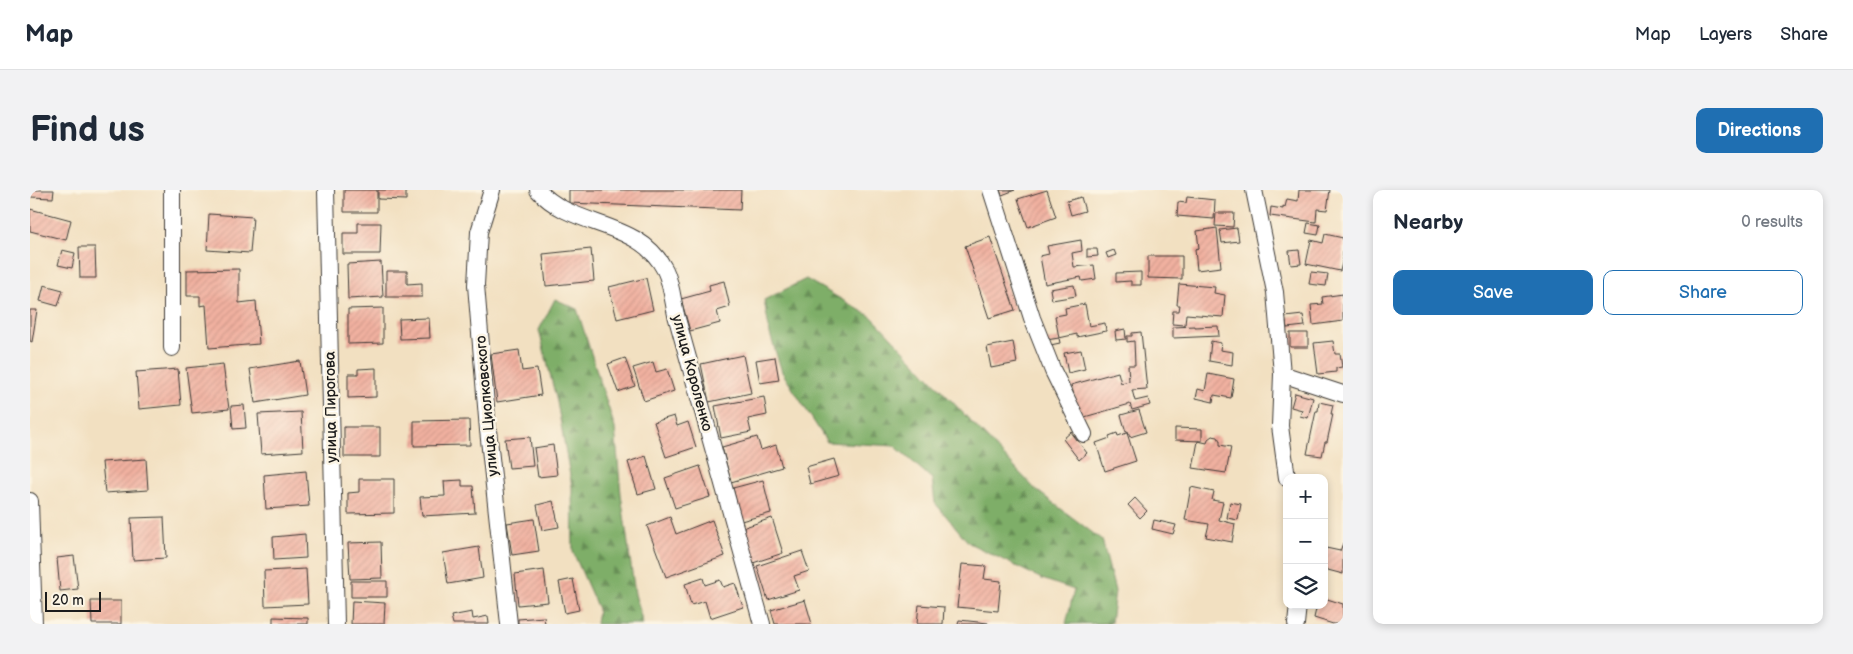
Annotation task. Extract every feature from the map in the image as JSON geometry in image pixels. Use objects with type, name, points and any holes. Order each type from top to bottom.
[{"type":"street","points":[[172,190],[172,348]]},
{"type":"street","name":"улица Пирогова","points":[[326,190],[336,624]]},
{"type":"street","name":"улица Циолковского","points":[[492,190],[478,232],[476,285],[488,430],[509,624]]},
{"type":"street","name":"улица Короленко","points":[[538,190],[562,209],[623,232],[643,243],[656,256],[666,271],[676,314],[762,624]]},
{"type":"street","points":[[991,190],[1032,318],[1053,371],[1084,434]]},
{"type":"street","points":[[1254,190],[1275,292],[1282,374],[1280,426],[1286,474]]},
{"type":"street","points":[[1282,374],[1343,394]]},
{"type":"street","points":[[30,500],[34,624]]},
{"type":"street","points":[[1296,624],[1298,609]]},
{"type":"green space","points":[[806,279],[872,317],[1035,489],[1102,540],[1115,591],[1111,623],[1066,624],[1074,590],[1042,579],[969,543],[935,503],[932,479],[895,446],[827,442],[782,372],[770,334],[764,300]]},
{"type":"green space","points":[[555,299],[577,309],[615,428],[621,494],[635,594],[643,624],[596,624],[598,609],[573,552],[572,487],[557,402],[539,330]]},
{"type":"building","points":[[30,190],[54,190],[53,198],[30,197]]},
{"type":"building","points":[[344,190],[377,190],[377,212],[344,212]]},
{"type":"building","points":[[378,190],[406,190],[406,200],[378,199]]},
{"type":"building","points":[[569,190],[741,190],[740,210],[569,203]]},
{"type":"building","points":[[1000,190],[1015,190],[1002,195]]},
{"type":"building","points":[[1047,190],[1056,217],[1028,227],[1018,199]]},
{"type":"building","points":[[1299,190],[1330,190],[1327,210],[1317,209],[1316,222],[1270,216],[1271,207],[1283,209],[1287,199],[1298,201]]},
{"type":"building","points":[[1081,197],[1085,211],[1071,215],[1067,201]]},
{"type":"building","points":[[1187,197],[1215,200],[1214,219],[1177,216],[1178,202],[1186,203]]},
{"type":"building","points":[[30,209],[71,220],[66,240],[30,231]]},
{"type":"building","points":[[1216,213],[1234,213],[1233,227],[1215,226]]},
{"type":"building","points":[[209,214],[253,217],[250,253],[207,250]]},
{"type":"building","points":[[358,223],[381,223],[380,254],[343,254],[343,233],[358,233]]},
{"type":"building","points":[[1308,223],[1320,225],[1318,235],[1306,233]]},
{"type":"building","points":[[1217,228],[1221,267],[1197,270],[1195,249],[1199,248],[1197,231]]},
{"type":"building","points":[[1237,228],[1239,241],[1222,243],[1220,230]]},
{"type":"building","points":[[1325,234],[1343,238],[1343,259],[1340,271],[1306,264],[1311,240],[1323,243]]},
{"type":"building","points":[[990,237],[1015,310],[989,318],[965,246]]},
{"type":"building","points":[[1081,240],[1082,251],[1072,253],[1074,267],[1094,265],[1096,279],[1082,281],[1081,277],[1045,284],[1040,256],[1049,254],[1047,246]]},
{"type":"building","points":[[79,247],[95,247],[96,278],[80,278]]},
{"type":"building","points":[[591,249],[594,281],[546,286],[543,254]]},
{"type":"building","points":[[1087,249],[1097,249],[1098,256],[1087,257]]},
{"type":"building","points":[[62,250],[75,253],[72,268],[58,265]]},
{"type":"building","points":[[1114,250],[1116,255],[1108,258],[1106,253]]},
{"type":"building","points":[[1299,250],[1301,264],[1291,265],[1289,251]]},
{"type":"building","points":[[1148,256],[1182,256],[1182,279],[1148,278]]},
{"type":"building","points":[[381,262],[383,297],[348,299],[347,264]]},
{"type":"building","points":[[239,269],[239,303],[256,301],[259,344],[209,348],[206,305],[200,306],[200,296],[187,296],[187,270]]},
{"type":"building","points":[[386,271],[407,271],[407,284],[422,283],[422,297],[386,297]]},
{"type":"building","points":[[1141,272],[1141,285],[1131,285],[1131,281],[1116,282],[1116,273]]},
{"type":"building","points":[[1311,272],[1328,274],[1326,286],[1309,284]]},
{"type":"building","points":[[646,278],[653,310],[617,319],[609,287]]},
{"type":"building","points":[[724,281],[730,307],[717,311],[720,323],[690,331],[681,299],[710,291],[709,285]]},
{"type":"building","points":[[1179,284],[1215,287],[1214,293],[1225,295],[1223,317],[1186,314],[1185,325],[1172,324],[1173,311],[1179,311],[1180,305],[1177,305]]},
{"type":"building","points":[[44,285],[63,290],[58,306],[40,301]]},
{"type":"building","points":[[1074,285],[1076,296],[1052,300],[1050,289]]},
{"type":"building","points":[[1343,294],[1343,321],[1313,325],[1311,305],[1323,304],[1322,297]]},
{"type":"building","points":[[1085,304],[1089,326],[1105,323],[1106,331],[1077,337],[1077,334],[1059,338],[1055,316],[1066,314],[1065,308]]},
{"type":"building","points":[[383,308],[383,343],[348,344],[348,309]]},
{"type":"building","points":[[30,310],[37,310],[32,342],[30,341]]},
{"type":"building","points":[[1303,315],[1305,326],[1287,328],[1285,317]]},
{"type":"building","points":[[429,318],[430,338],[400,339],[399,319]]},
{"type":"building","points":[[1218,326],[1219,336],[1173,338],[1173,327]]},
{"type":"building","points":[[1125,329],[1126,339],[1116,340],[1115,331]]},
{"type":"building","points":[[1141,332],[1147,389],[1132,390],[1135,401],[1148,398],[1150,405],[1132,410],[1130,404],[1081,418],[1071,385],[1118,372],[1121,383],[1129,381],[1128,365],[1135,365],[1134,341],[1127,342],[1127,336],[1132,336],[1132,333]]},
{"type":"building","points":[[1290,333],[1308,333],[1308,347],[1290,347]]},
{"type":"building","points":[[1059,338],[1060,343],[1041,347],[1040,341]]},
{"type":"building","points":[[1211,341],[1221,343],[1220,350],[1233,352],[1232,365],[1209,361]]},
{"type":"building","points":[[1333,341],[1335,354],[1340,354],[1342,367],[1336,368],[1336,372],[1318,374],[1314,343]]},
{"type":"building","points":[[1013,342],[1017,363],[991,368],[987,347]]},
{"type":"building","points":[[519,350],[522,371],[537,369],[541,395],[497,402],[491,354]]},
{"type":"building","points":[[1081,350],[1085,369],[1068,373],[1064,353]]},
{"type":"building","points":[[743,355],[751,393],[709,402],[701,364]]},
{"type":"building","points":[[775,357],[779,380],[760,383],[756,360]]},
{"type":"building","points":[[625,358],[635,386],[618,392],[608,364]]},
{"type":"building","points":[[300,361],[305,395],[255,403],[250,369]]},
{"type":"building","points":[[653,362],[656,372],[667,369],[674,391],[644,401],[633,368]]},
{"type":"building","points":[[223,364],[229,409],[192,413],[186,368]]},
{"type":"building","points":[[376,368],[376,397],[348,398],[348,374],[358,374],[358,369]]},
{"type":"building","points":[[178,369],[181,405],[139,409],[136,372]]},
{"type":"building","points":[[1208,374],[1234,379],[1231,398],[1214,395],[1213,402],[1196,398],[1198,389],[1205,391]]},
{"type":"building","points":[[1295,393],[1313,398],[1308,418],[1300,416],[1302,410],[1291,407]]},
{"type":"building","points":[[764,397],[767,415],[748,419],[751,432],[721,438],[715,406]]},
{"type":"building","points":[[1319,402],[1333,405],[1327,442],[1325,442],[1322,456],[1307,454]]},
{"type":"building","points":[[244,405],[246,428],[233,429],[231,406]]},
{"type":"building","points":[[1139,410],[1146,432],[1130,437],[1128,431],[1126,432],[1121,415]]},
{"type":"building","points":[[301,412],[303,451],[261,454],[258,414]]},
{"type":"building","points":[[674,416],[677,426],[688,422],[696,447],[666,457],[654,422]]},
{"type":"building","points":[[469,420],[470,445],[414,446],[414,421]]},
{"type":"building","points":[[344,427],[380,427],[380,457],[344,457]]},
{"type":"building","points":[[1175,428],[1202,429],[1202,441],[1175,440]]},
{"type":"building","points":[[1071,432],[1087,453],[1079,460],[1063,439]]},
{"type":"building","points":[[1117,433],[1118,436],[1127,433],[1136,461],[1105,471],[1096,443],[1110,438],[1109,436]]},
{"type":"building","points":[[1212,436],[1218,437],[1220,445],[1231,447],[1226,473],[1193,468],[1198,441],[1207,443],[1208,439]]},
{"type":"building","points":[[530,437],[533,466],[509,468],[505,439]]},
{"type":"building","points":[[757,437],[761,450],[776,445],[782,467],[731,482],[722,447]]},
{"type":"building","points":[[553,445],[557,475],[538,477],[534,448]]},
{"type":"building","points":[[646,456],[656,489],[638,494],[628,462]]},
{"type":"building","points":[[146,459],[148,490],[105,493],[102,462]]},
{"type":"building","points":[[834,459],[839,476],[810,484],[806,467]]},
{"type":"building","points":[[700,466],[710,497],[675,508],[665,478]]},
{"type":"building","points":[[306,471],[309,506],[266,509],[264,475]]},
{"type":"building","points":[[359,479],[394,479],[394,513],[348,514],[348,493],[359,492]]},
{"type":"building","points":[[462,480],[462,486],[473,486],[475,513],[422,516],[420,497],[445,496],[444,481]]},
{"type":"building","points":[[763,480],[771,513],[741,521],[733,488]]},
{"type":"building","points":[[1191,487],[1214,492],[1212,500],[1223,502],[1219,520],[1235,524],[1232,542],[1206,537],[1209,524],[1185,520]]},
{"type":"building","points":[[1135,498],[1147,511],[1140,518],[1128,505]]},
{"type":"building","points":[[553,501],[559,527],[542,530],[537,505]]},
{"type":"building","points":[[1230,502],[1241,504],[1238,520],[1227,518]]},
{"type":"building","points":[[164,517],[166,558],[133,560],[131,518]]},
{"type":"building","points":[[670,517],[676,534],[712,520],[725,556],[666,577],[647,526]]},
{"type":"building","points":[[772,518],[783,553],[753,563],[742,528]]},
{"type":"building","points":[[534,519],[539,551],[512,555],[507,523]]},
{"type":"building","points":[[1154,520],[1176,525],[1173,534],[1152,529]]},
{"type":"building","points":[[305,534],[306,558],[274,560],[273,537]]},
{"type":"building","points":[[381,542],[382,578],[350,579],[348,543]]},
{"type":"building","points":[[1343,543],[1343,574],[1328,570],[1328,548],[1340,551]]},
{"type":"building","points":[[479,547],[483,578],[448,584],[443,553]]},
{"type":"building","points":[[802,551],[809,571],[794,576],[799,590],[768,600],[757,566]]},
{"type":"building","points":[[74,556],[78,589],[60,591],[57,558]]},
{"type":"building","points":[[962,564],[986,566],[984,579],[1001,581],[998,611],[957,607]]},
{"type":"building","points":[[306,569],[308,604],[265,606],[264,571]]},
{"type":"building","points":[[544,570],[548,602],[518,605],[515,574]]},
{"type":"building","points":[[703,578],[705,585],[720,580],[723,587],[735,583],[743,607],[710,618],[705,601],[691,605],[685,584]]},
{"type":"building","points":[[573,579],[579,610],[565,613],[559,582]]},
{"type":"building","points":[[351,581],[387,581],[387,597],[351,597]]},
{"type":"building","points":[[1328,599],[1343,604],[1343,624],[1333,624],[1314,618],[1316,609],[1328,609]]},
{"type":"building","points":[[805,600],[812,624],[775,624],[771,610]]},
{"type":"building","points":[[91,601],[121,601],[121,624],[92,624]]},
{"type":"building","points":[[352,601],[385,603],[384,624],[351,624]]},
{"type":"building","points":[[919,605],[944,607],[943,624],[917,624]]},
{"type":"building","points":[[472,612],[473,619],[488,616],[489,624],[453,624],[451,616]]},
{"type":"building","points":[[273,617],[308,618],[308,624],[273,624]]},
{"type":"building","points":[[544,617],[545,624],[518,624],[518,619]]},
{"type":"building","points":[[959,620],[988,623],[988,624],[958,624]]}]
